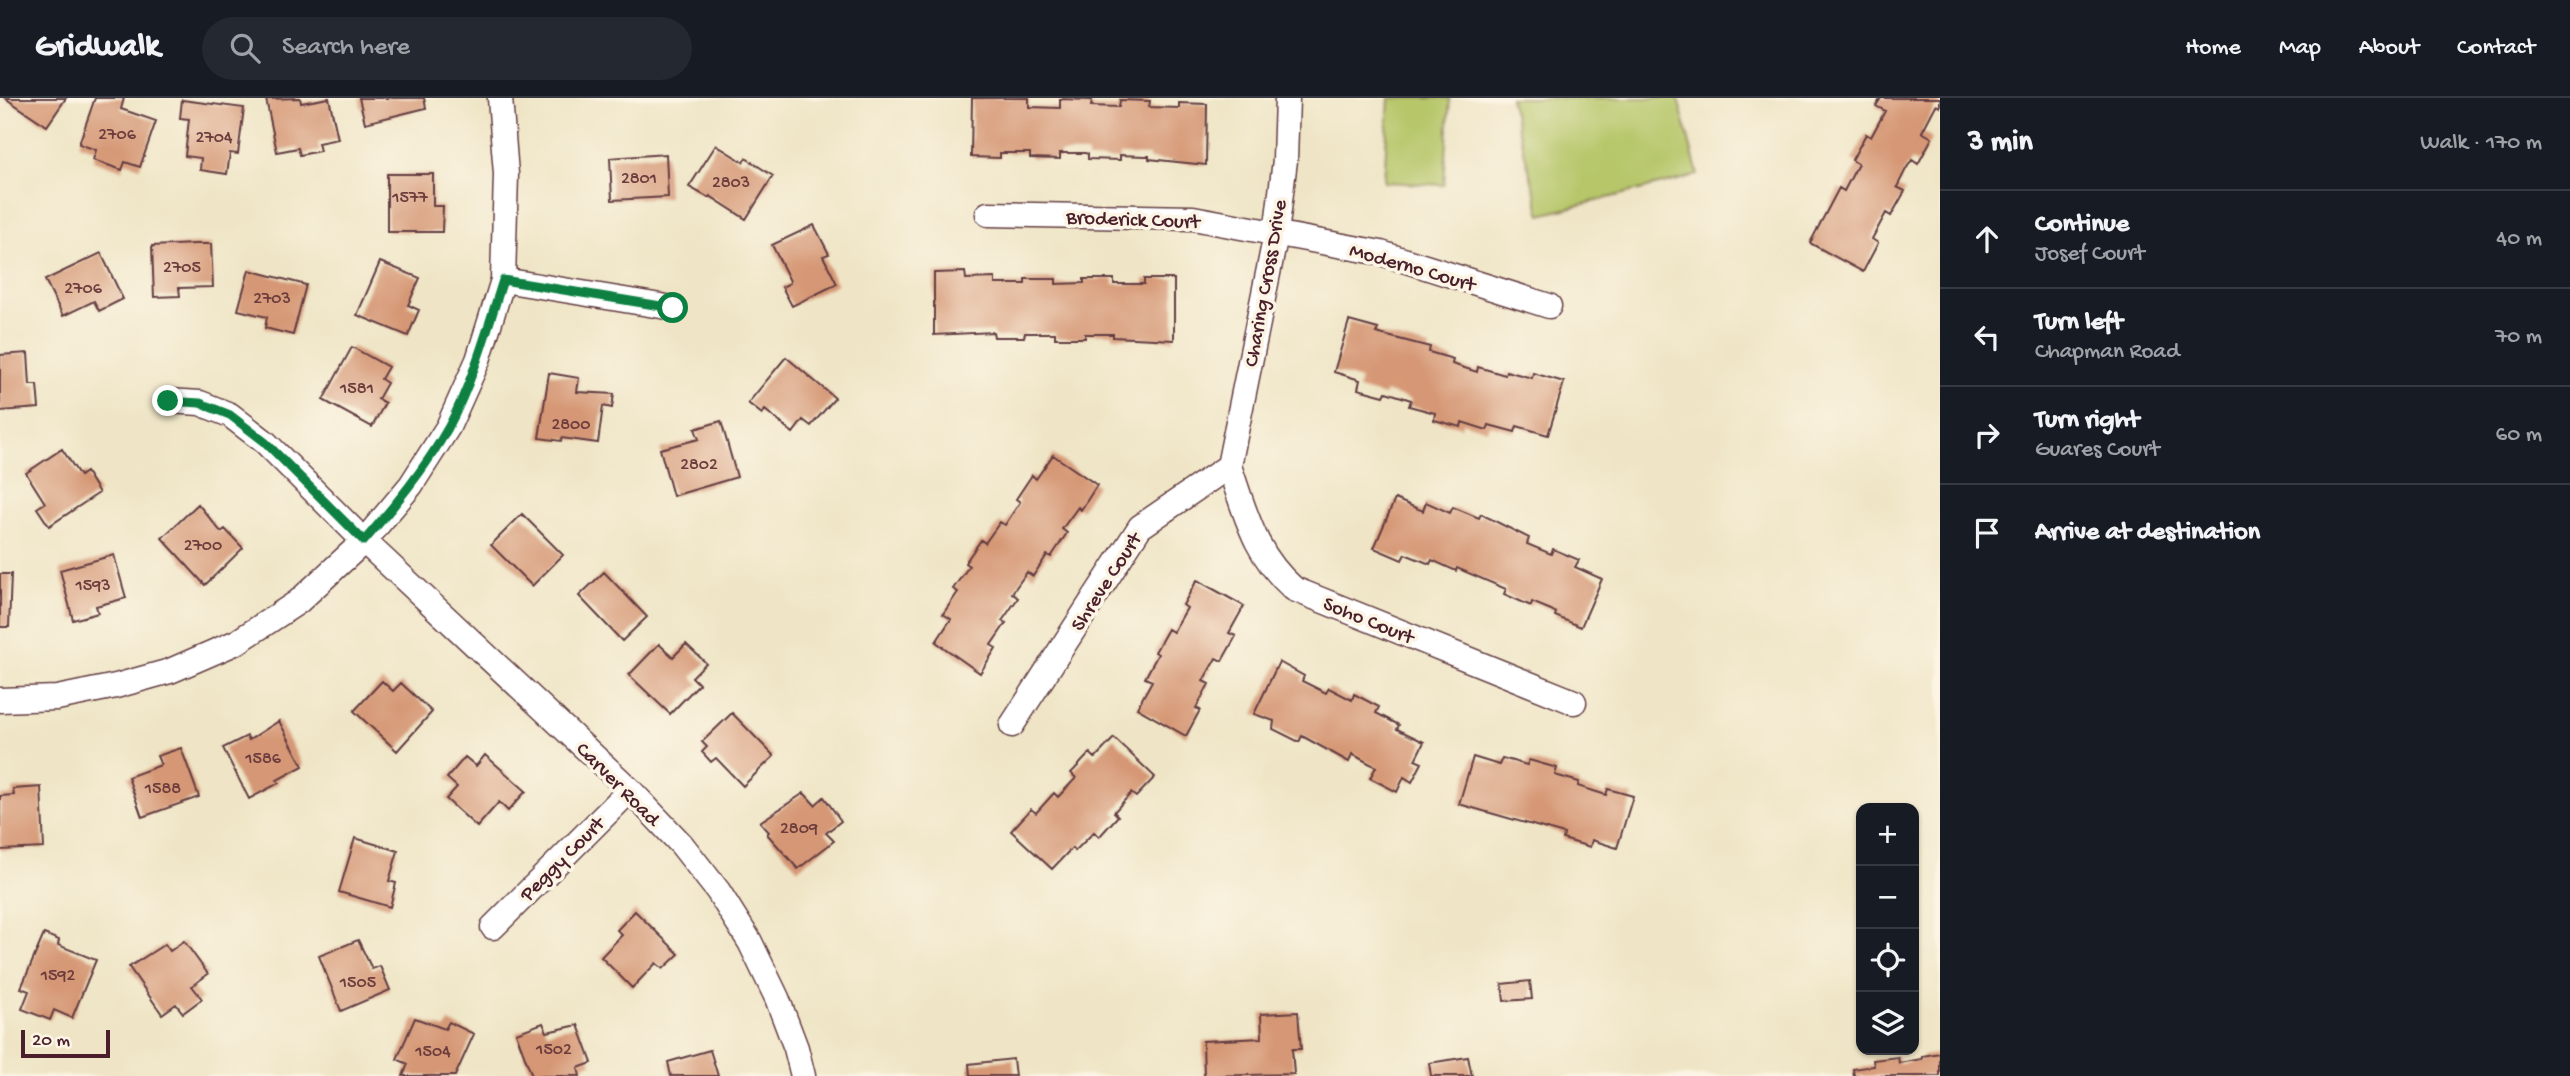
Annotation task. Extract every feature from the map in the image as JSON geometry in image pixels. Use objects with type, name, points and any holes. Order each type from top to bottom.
[{"type":"street","points":[[0,700],[57,698],[116,686],[170,671],[237,642],[298,603],[364,541],[411,485],[448,427],[478,360],[503,280],[506,174],[500,98]]},
{"type":"street","name":"Charing Cross Drive","points":[[1229,466],[1276,234],[1285,160],[1287,98]]},
{"type":"street","name":"Broderick Court","points":[[988,214],[1193,218],[1276,234]]},
{"type":"street","name":"Moderno Court","points":[[1276,234],[1381,253],[1549,306]]},
{"type":"street","points":[[503,280],[673,308]]},
{"type":"street","name":"Carver Road","points":[[168,401],[200,403],[230,415],[265,442],[364,541],[630,790],[682,845],[718,891],[750,942],[777,998],[796,1048],[803,1076]]},
{"type":"street","name":"Soho Court","points":[[1229,466],[1257,543],[1276,573],[1294,589],[1574,702]]},
{"type":"street","name":"Shreve Court","points":[[1012,725],[1140,527],[1229,466]]},
{"type":"street","name":"Peggy Court","points":[[493,927],[630,790]]},
{"type":"green space","points":[[1389,98],[1450,98],[1444,185],[1384,182]]},
{"type":"green space","points":[[1510,98],[1678,98],[1698,175],[1541,215]]},
{"type":"building","points":[[5,98],[66,98],[47,126]]},
{"type":"building","points":[[95,98],[124,98],[121,109],[156,121],[140,167],[125,162],[122,170],[93,160],[96,150],[79,144]]},
{"type":"building","points":[[300,98],[301,103],[329,98],[338,139],[318,143],[320,151],[300,155],[298,148],[277,152],[266,99]]},
{"type":"building","points":[[359,98],[424,98],[426,108],[365,123]]},
{"type":"building","points":[[972,98],[1029,98],[1029,107],[1060,108],[1060,99],[1092,100],[1091,106],[1119,107],[1120,100],[1150,101],[1149,107],[1179,108],[1179,103],[1207,104],[1206,165],[1149,159],[1149,156],[1120,155],[1120,160],[1088,159],[1088,154],[1085,153],[1060,153],[1060,159],[1030,158],[1030,153],[1000,153],[1000,158],[971,157]]},
{"type":"building","points":[[1881,98],[1940,98],[1940,107],[1936,105],[1922,132],[1932,138],[1918,164],[1912,160],[1906,169],[1897,187],[1905,191],[1891,216],[1886,213],[1872,239],[1878,243],[1863,272],[1810,243],[1839,188],[1844,191],[1858,164],[1852,160],[1866,134],[1871,137],[1885,111],[1876,106]]},
{"type":"building","points":[[182,100],[244,108],[238,154],[230,153],[227,174],[200,170],[201,158],[185,156],[189,119],[180,118]]},
{"type":"building","points":[[716,145],[743,162],[746,158],[773,176],[746,219],[710,196],[709,198],[689,187]]},
{"type":"building","points":[[666,154],[668,197],[612,200],[610,158]]},
{"type":"building","points":[[387,174],[433,174],[433,206],[443,206],[442,232],[387,232]]},
{"type":"building","points":[[814,225],[829,254],[823,256],[837,284],[792,306],[782,287],[790,281],[772,245]]},
{"type":"building","points":[[211,244],[213,287],[179,288],[180,296],[154,297],[152,246]]},
{"type":"building","points":[[101,253],[123,299],[99,311],[94,301],[63,316],[45,280]]},
{"type":"building","points":[[380,262],[420,278],[408,305],[419,310],[408,336],[357,315]]},
{"type":"building","points":[[249,270],[306,285],[293,335],[265,328],[267,317],[238,310]]},
{"type":"building","points":[[965,272],[966,279],[995,278],[995,284],[1025,284],[1025,279],[1056,279],[1056,284],[1084,283],[1084,279],[1114,279],[1114,284],[1144,284],[1144,279],[1174,279],[1174,340],[1113,337],[1113,334],[1085,334],[1085,338],[1055,338],[1055,333],[1025,333],[1024,337],[994,337],[993,332],[934,335],[934,273]]},
{"type":"building","points":[[1349,321],[1378,329],[1376,333],[1430,347],[1429,352],[1453,359],[1452,364],[1477,372],[1478,367],[1505,375],[1506,371],[1532,378],[1533,373],[1564,382],[1548,435],[1517,426],[1515,432],[1489,425],[1487,430],[1462,422],[1461,427],[1434,420],[1435,413],[1409,406],[1411,400],[1386,392],[1384,396],[1358,389],[1360,380],[1334,372]]},
{"type":"building","points":[[352,347],[388,367],[381,379],[387,383],[378,399],[385,403],[372,427],[323,400]]},
{"type":"building","points":[[28,353],[30,385],[37,385],[39,408],[0,411],[0,355]]},
{"type":"building","points":[[786,357],[835,398],[811,426],[803,420],[793,433],[765,410],[762,414],[748,403]]},
{"type":"building","points":[[549,373],[579,378],[577,392],[614,394],[612,408],[603,406],[598,443],[539,438]]},
{"type":"building","points":[[721,421],[737,477],[673,496],[660,449],[699,439],[695,429]]},
{"type":"building","points":[[62,449],[80,476],[86,472],[99,493],[49,526],[37,508],[45,503],[26,473]]},
{"type":"building","points":[[1053,455],[1097,485],[1081,510],[1078,507],[1062,529],[1067,533],[1051,557],[1047,555],[1033,576],[1027,572],[1012,593],[1018,598],[1002,621],[1006,623],[991,645],[996,648],[980,673],[936,642],[951,619],[943,614],[958,592],[953,589],[969,566],[965,563],[981,540],[985,543],[1000,522],[1005,525],[1020,502],[1016,499],[1032,475],[1036,479]]},
{"type":"building","points":[[1395,499],[1423,511],[1426,502],[1450,513],[1453,507],[1479,518],[1481,514],[1529,538],[1527,544],[1551,554],[1553,549],[1579,560],[1575,567],[1602,579],[1581,627],[1555,616],[1556,613],[1551,610],[1532,602],[1531,606],[1504,594],[1506,589],[1457,568],[1456,571],[1432,560],[1430,564],[1405,554],[1402,560],[1374,548]]},
{"type":"building","points":[[198,504],[221,532],[225,529],[243,548],[205,585],[162,538]]},
{"type":"building","points":[[522,514],[563,555],[532,586],[491,545]]},
{"type":"building","points":[[114,555],[126,598],[96,606],[98,613],[73,620],[60,570]]},
{"type":"building","points":[[604,572],[647,617],[622,641],[579,596]]},
{"type":"building","points":[[0,574],[11,574],[9,627],[0,627]]},
{"type":"building","points":[[1197,580],[1244,606],[1229,633],[1236,636],[1222,661],[1216,658],[1203,681],[1209,684],[1196,708],[1200,710],[1186,736],[1137,708],[1152,681],[1145,678],[1158,654],[1155,652],[1168,629],[1173,632],[1187,608],[1183,605]]},
{"type":"building","points":[[659,644],[673,657],[686,644],[706,663],[692,677],[699,684],[670,714],[629,675]]},
{"type":"building","points":[[1279,662],[1304,676],[1302,681],[1326,693],[1329,688],[1352,700],[1354,694],[1379,707],[1376,713],[1399,725],[1397,729],[1424,742],[1415,760],[1422,763],[1412,782],[1404,777],[1397,792],[1370,778],[1376,767],[1352,754],[1349,762],[1302,736],[1299,742],[1273,729],[1274,721],[1254,714]]},
{"type":"building","points":[[382,681],[393,691],[401,683],[432,712],[397,751],[354,711]]},
{"type":"building","points":[[732,713],[774,756],[743,786],[716,758],[711,762],[702,752],[707,747],[702,742]]},
{"type":"building","points":[[279,721],[303,766],[249,799],[223,748],[247,736],[249,740]]},
{"type":"building","points":[[1114,738],[1155,777],[1136,797],[1131,793],[1114,812],[1118,816],[1099,837],[1094,832],[1075,851],[1072,848],[1052,869],[1011,831],[1031,809],[1036,813],[1054,793],[1058,797],[1076,778],[1071,773],[1090,753],[1095,758]]},
{"type":"building","points":[[181,748],[199,797],[142,817],[128,777],[161,765],[157,756]]},
{"type":"building","points":[[485,755],[526,791],[508,811],[499,802],[477,827],[446,799],[457,787],[447,778],[465,757],[476,766]]},
{"type":"building","points":[[1473,757],[1499,765],[1502,758],[1527,765],[1529,760],[1557,768],[1555,775],[1579,782],[1578,786],[1606,795],[1608,789],[1633,796],[1617,848],[1592,840],[1590,847],[1563,839],[1564,834],[1459,804]]},
{"type":"building","points":[[41,787],[44,848],[0,850],[0,796],[14,795],[13,789]]},
{"type":"building","points":[[804,793],[815,805],[824,797],[841,821],[826,833],[834,841],[798,869],[767,834],[769,832],[760,822]]},
{"type":"building","points":[[355,838],[398,851],[389,881],[396,883],[390,907],[339,892]]},
{"type":"building","points":[[635,911],[679,954],[663,969],[656,963],[632,988],[601,957],[622,935],[617,930]]},
{"type":"building","points":[[44,934],[59,940],[58,945],[96,960],[72,1018],[54,1010],[50,1020],[22,1009],[29,991],[21,988]]},
{"type":"building","points":[[358,940],[372,969],[380,966],[390,990],[341,1011],[319,956]]},
{"type":"building","points":[[184,941],[208,974],[192,986],[202,999],[183,1013],[176,1004],[162,1014],[129,967],[165,944],[170,951]]},
{"type":"building","points":[[1530,981],[1532,999],[1504,1001],[1502,984]]},
{"type":"building","points":[[1298,1012],[1301,1049],[1292,1049],[1294,1074],[1204,1076],[1203,1041],[1262,1038],[1261,1014]]},
{"type":"building","points":[[415,1018],[445,1029],[449,1022],[474,1034],[455,1076],[403,1076],[408,1064],[397,1059]]},
{"type":"building","points":[[543,1023],[547,1032],[578,1025],[592,1063],[578,1068],[580,1076],[532,1076],[516,1033]]},
{"type":"building","points":[[710,1050],[718,1076],[671,1076],[668,1062]]},
{"type":"building","points":[[1940,1053],[1940,1076],[1854,1076],[1853,1069],[1874,1066],[1873,1060],[1898,1057],[1899,1063]]},
{"type":"building","points":[[1468,1057],[1472,1076],[1431,1076],[1429,1063]]},
{"type":"building","points":[[1013,1059],[1015,1076],[970,1076],[969,1064]]},
{"type":"route","points":[[168,401],[200,403],[230,415],[265,442],[364,541],[411,485],[448,427],[478,360],[503,280],[673,308]]}]
